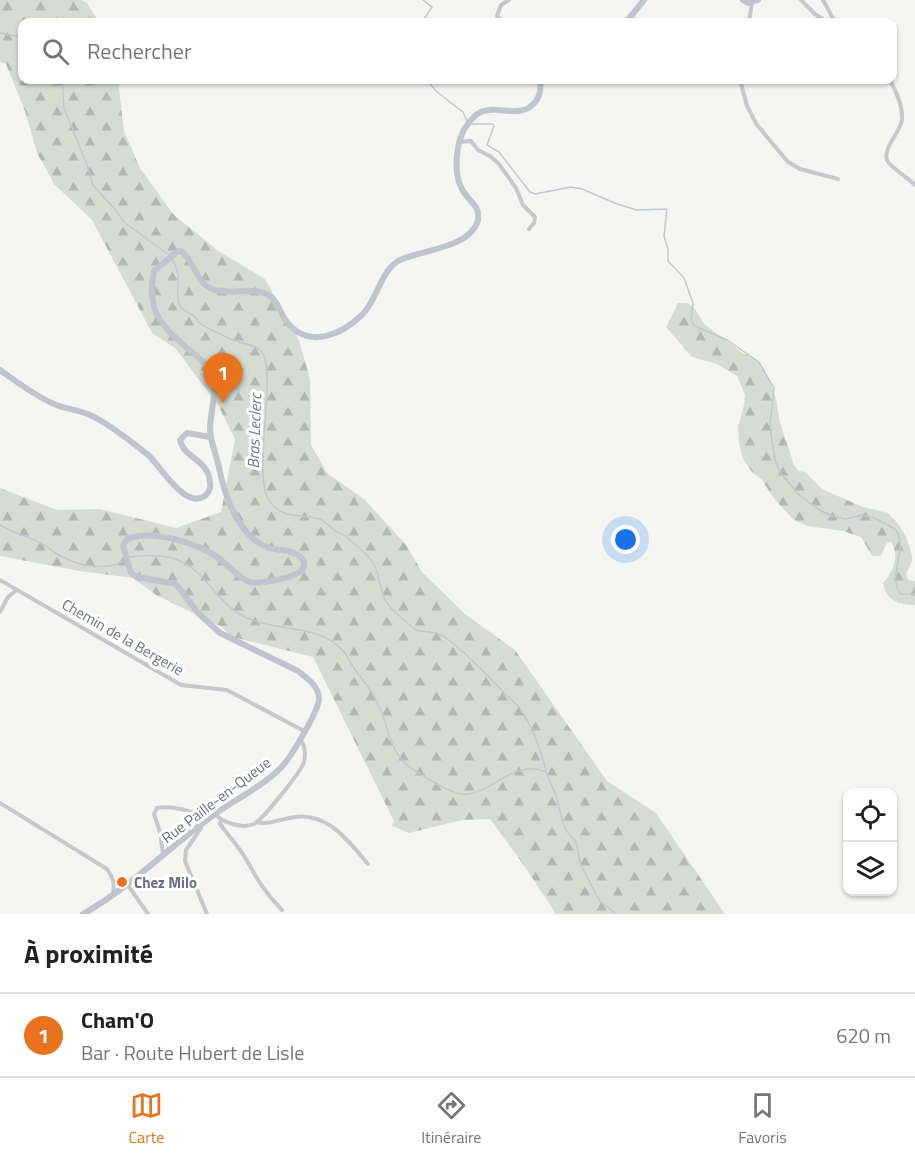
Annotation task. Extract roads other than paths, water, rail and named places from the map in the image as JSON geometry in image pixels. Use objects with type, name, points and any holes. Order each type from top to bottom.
[{"type":"main road","points":[[629,18],[644,0]]},
{"type":"main road","points":[[743,0],[755,2]]},
{"type":"main road","points":[[0,370],[54,404],[90,415],[150,456],[181,492],[191,498],[203,496],[211,486],[209,471],[183,447],[180,440],[187,433],[210,437],[214,395],[212,375],[201,360],[161,325],[155,314],[153,276],[158,266],[178,251],[184,253],[210,288],[263,293],[274,300],[285,321],[295,330],[310,336],[329,336],[338,333],[369,307],[387,270],[395,262],[454,242],[473,230],[479,212],[463,192],[458,180],[459,142],[465,128],[470,120],[481,111],[511,112],[526,109],[537,101],[540,84]]},
{"type":"main road","name":"Rue Paille-en-Queue","points":[[83,914],[113,894],[214,814],[284,764],[316,710],[319,697],[317,690],[307,677],[220,633],[198,613],[176,584],[137,577],[130,571],[124,541],[139,535],[173,539],[212,554],[252,583],[295,575],[303,569],[304,561],[297,554],[262,545],[244,529],[223,489],[210,437]]},
{"type":"street","points":[[498,18],[496,16],[501,5],[509,0]]},
{"type":"street","points":[[801,0],[821,18]]},
{"type":"street","points":[[823,0],[833,18]]},
{"type":"street","points":[[750,18],[755,2]]},
{"type":"street","points":[[741,84],[747,106],[757,125],[788,162],[800,169],[838,179]]},
{"type":"street","points":[[892,84],[902,122],[888,147],[886,156],[889,164],[915,185]]},
{"type":"street","points":[[459,142],[471,141],[478,150],[499,164],[516,188],[524,205],[535,218],[529,229]]},
{"type":"street","name":"Chemin de la Bergerie","points":[[0,580],[181,686],[214,687],[227,690],[304,731]]},
{"type":"street","points":[[0,612],[8,597],[17,590]]},
{"type":"street","points":[[257,822],[303,764],[304,745],[299,739]]},
{"type":"street","points":[[0,803],[107,869],[115,886],[113,894]]},
{"type":"street","points":[[163,854],[160,832],[154,814],[156,808],[167,807],[200,815],[207,820]]},
{"type":"street","points":[[214,814],[221,820],[247,826],[301,814],[317,818],[337,830],[368,864]]},
{"type":"street","points":[[221,820],[220,824],[246,858],[252,873],[268,896],[282,910]]},
{"type":"street","points":[[200,825],[201,828],[184,855],[207,914]]},
{"type":"street","points":[[127,883],[148,914]]},
{"type":"waterway","points":[[423,0],[432,7],[425,18]]},
{"type":"waterway","name":"Bras Leclerc","points":[[0,33],[18,36]]},
{"type":"waterway","name":"Bras Leclerc","points":[[62,84],[64,108],[93,185],[125,223],[169,255]]},
{"type":"waterway","points":[[430,84],[463,112],[467,121]]},
{"type":"waterway","points":[[470,124],[493,124],[487,145],[499,152],[530,192],[535,194],[571,187],[637,210],[667,209],[664,236],[668,249],[668,261],[684,278],[693,303],[691,321],[695,326],[727,340],[759,362],[774,388],[770,427],[775,460],[780,472],[798,494],[819,510],[845,519],[863,515],[879,520],[896,530],[900,546],[896,571],[897,587],[901,594],[915,594]]},
{"type":"waterway","name":"Bras Leclerc","points":[[171,258],[177,271],[180,306],[206,327],[233,340],[254,346],[263,354],[267,374],[263,475],[265,491],[270,502],[286,514],[322,520],[363,551],[374,565],[383,595],[393,610],[417,630],[437,633],[445,637],[468,656],[519,707],[536,738],[546,772]]},
{"type":"waterway","points":[[0,525],[74,562],[91,566],[108,566],[124,561]]},
{"type":"waterway","points":[[130,557],[154,555],[177,560],[199,574],[238,613],[264,624],[313,633],[335,644],[345,653],[375,697],[401,759],[409,767],[440,786],[456,793],[472,793],[523,770],[534,769],[546,772],[556,795],[565,828],[576,841],[580,863],[599,900],[616,914]]},
{"type":"place","name":"Cham'O","points":[[223,403]]},
{"type":"place","name":"Chez Milo","points":[[122,882]]}]
